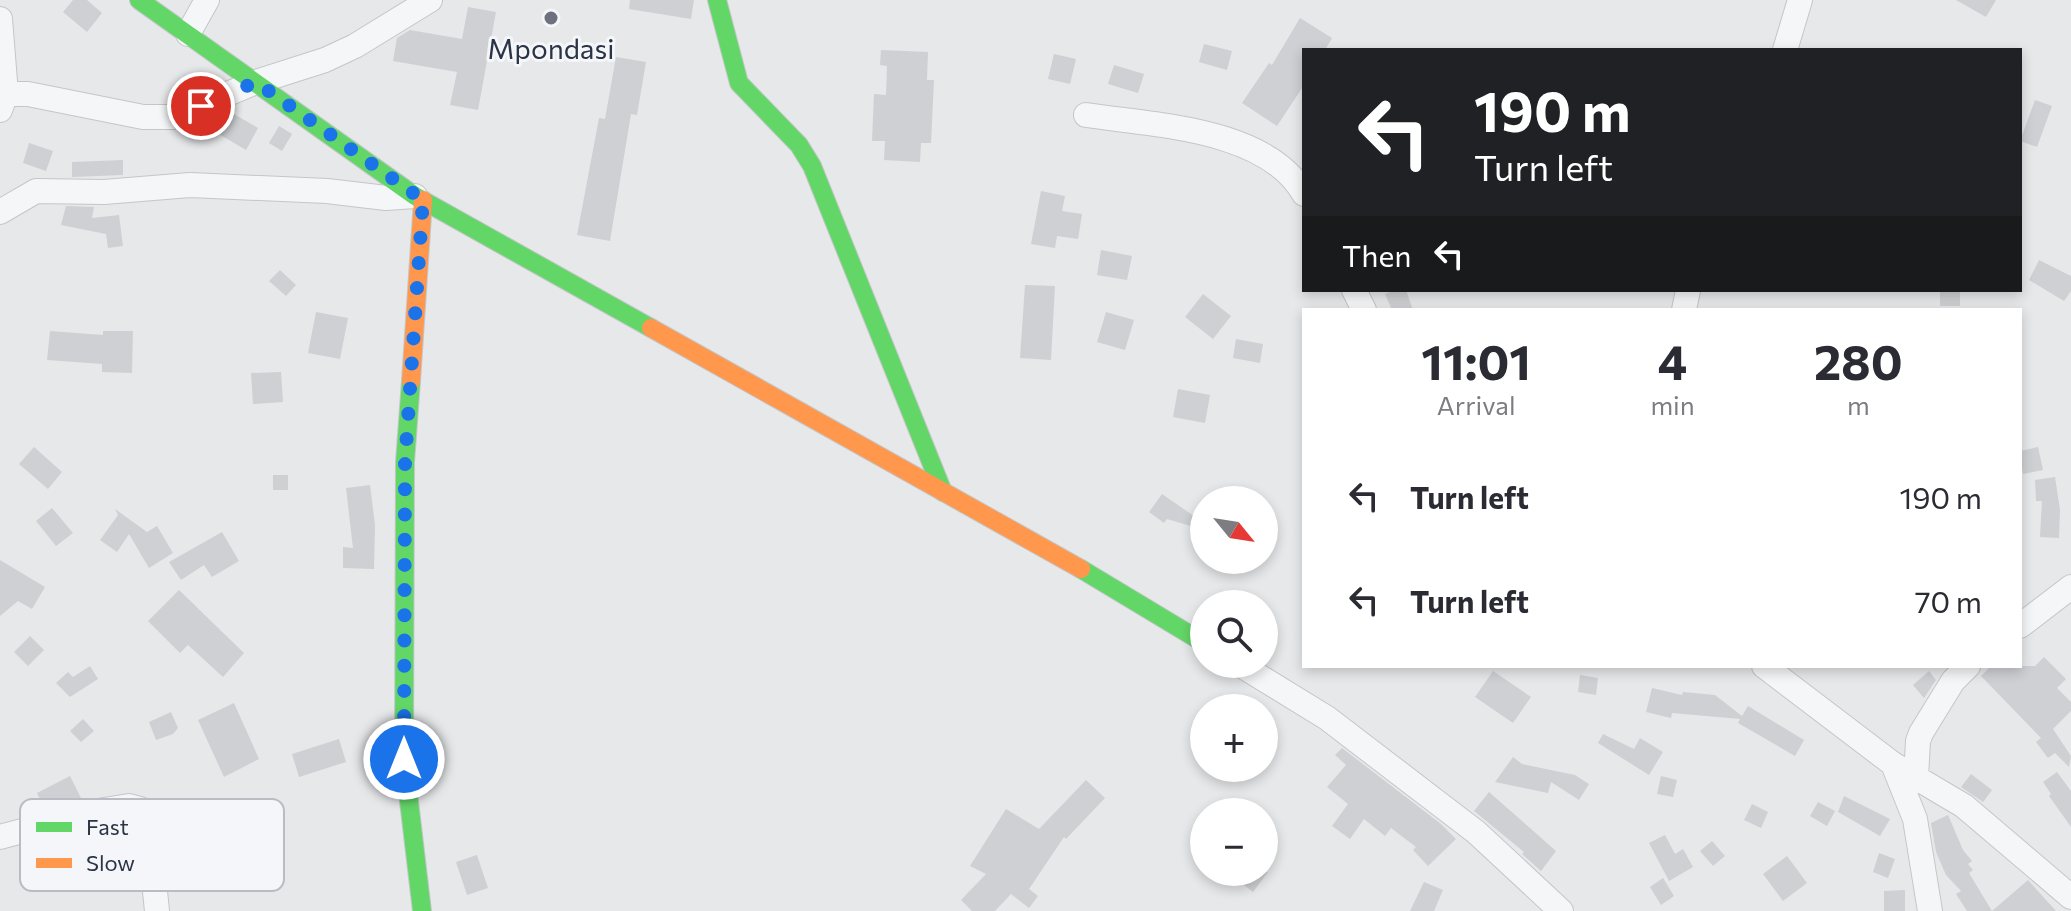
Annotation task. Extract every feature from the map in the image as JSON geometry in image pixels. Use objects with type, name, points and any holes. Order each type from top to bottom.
[{"type":"street","points":[[139,0],[419,198],[1085,571],[1190,635]]},
{"type":"street","points":[[188,34],[207,0]]},
{"type":"street","points":[[0,19],[3,102],[28,94],[143,117],[173,117],[256,82],[325,60],[355,46],[430,0]]},
{"type":"street","points":[[717,0],[739,83],[799,145],[812,166],[943,492]]},
{"type":"street","points":[[1785,48],[1793,6]]},
{"type":"street","points":[[1086,115],[1201,132],[1259,152],[1290,175],[1302,191]]},
{"type":"street","points":[[0,212],[36,191],[104,192],[190,185],[419,198]]},
{"type":"street","points":[[419,198],[405,462],[404,744],[422,911]]},
{"type":"street","points":[[2022,624],[2071,587]]},
{"type":"street","points":[[1767,668],[1893,764],[1964,806],[2071,897]]},
{"type":"street","points":[[1916,777],[1921,733],[1953,681],[1966,668]]},
{"type":"street","points":[[1262,678],[1327,718],[1476,832],[1561,911]]},
{"type":"street","points":[[1893,764],[1915,819],[1930,911]]},
{"type":"street","points":[[0,837],[20,832]]},
{"type":"street","points":[[155,891],[157,911]]},
{"type":"building","points":[[73,0],[87,0],[102,13],[87,32],[63,12]]},
{"type":"building","points":[[630,0],[694,0],[691,19],[629,9]]},
{"type":"building","points":[[1956,0],[1996,0],[1986,17]]},
{"type":"building","points":[[468,7],[496,12],[478,110],[450,105],[457,72],[393,61],[397,38],[410,30],[462,39]]},
{"type":"building","points":[[1300,18],[1332,38],[1326,48],[1302,48],[1302,88],[1277,126],[1242,103],[1269,63],[1272,65]]},
{"type":"building","points":[[1204,44],[1232,51],[1227,70],[1199,62]]},
{"type":"building","points":[[881,50],[928,52],[927,80],[934,80],[931,143],[921,143],[920,162],[884,160],[885,141],[872,141],[874,94],[886,95],[887,66],[880,65]]},
{"type":"building","points":[[1054,54],[1076,59],[1070,84],[1048,79]]},
{"type":"building","points":[[616,57],[646,62],[637,115],[631,114],[610,241],[577,235],[599,118],[605,119]]},
{"type":"building","points":[[1114,65],[1144,74],[1138,93],[1108,84]]},
{"type":"building","points":[[2035,100],[2052,106],[2037,147],[2022,142]]},
{"type":"building","points":[[227,110],[258,128],[246,150],[212,130],[222,112]]},
{"type":"building","points":[[279,126],[292,134],[282,151],[269,143]]},
{"type":"building","points":[[29,143],[53,151],[46,171],[23,163]]},
{"type":"building","points":[[123,160],[123,175],[72,177],[72,162]]},
{"type":"building","points":[[1041,191],[1065,196],[1062,211],[1082,214],[1078,239],[1057,236],[1055,248],[1031,244]]},
{"type":"building","points":[[66,206],[94,207],[92,218],[119,215],[123,246],[108,248],[106,234],[61,225]]},
{"type":"building","points":[[1101,250],[1132,256],[1127,280],[1097,275]]},
{"type":"building","points":[[2039,260],[2071,276],[2071,291],[2064,301],[2029,280]]},
{"type":"building","points":[[280,270],[296,285],[286,296],[269,281]]},
{"type":"building","points":[[1025,285],[1055,286],[1051,360],[1020,358]]},
{"type":"building","points":[[1407,292],[1412,308],[1391,308],[1385,294]]},
{"type":"building","points":[[1940,292],[1960,292],[1960,306],[1940,306]]},
{"type":"building","points":[[1203,294],[1231,316],[1213,339],[1185,317]]},
{"type":"building","points":[[316,312],[348,318],[340,359],[308,353]]},
{"type":"building","points":[[1106,312],[1134,320],[1125,350],[1097,342]]},
{"type":"building","points":[[50,331],[103,335],[103,331],[133,331],[132,373],[102,372],[102,364],[47,360]]},
{"type":"building","points":[[1236,339],[1263,344],[1260,363],[1233,358]]},
{"type":"building","points":[[281,372],[283,402],[253,404],[251,373]]},
{"type":"building","points":[[1178,389],[1210,395],[1205,423],[1173,417]]},
{"type":"building","points":[[34,447],[62,472],[48,489],[19,464]]},
{"type":"building","points":[[2038,447],[2043,470],[2023,474],[2022,451]]},
{"type":"building","points":[[273,475],[288,475],[288,490],[273,490]]},
{"type":"building","points":[[2055,477],[2060,510],[2059,538],[2040,537],[2042,501],[2036,501],[2035,480]]},
{"type":"building","points":[[370,485],[375,525],[374,569],[343,568],[343,547],[353,548],[346,488]]},
{"type":"building","points":[[1162,494],[1190,513],[1190,526],[1167,519],[1164,523],[1149,512]]},
{"type":"building","points":[[52,508],[73,533],[56,546],[36,521]]},
{"type":"building","points":[[115,509],[147,532],[157,526],[173,553],[149,568],[129,534],[117,552],[100,540],[118,515]]},
{"type":"building","points":[[222,532],[239,561],[212,577],[204,565],[181,580],[169,562]]},
{"type":"building","points":[[0,560],[45,587],[32,609],[18,601],[0,616]]},
{"type":"building","points":[[179,590],[244,653],[223,677],[188,645],[180,653],[148,621]]},
{"type":"building","points":[[30,636],[44,650],[28,666],[14,652]]},
{"type":"building","points":[[2044,657],[2066,679],[2057,688],[2071,702],[2071,711],[2053,729],[2071,756],[2069,767],[2055,753],[2048,758],[2036,742],[2041,738],[1981,676],[1989,668],[2035,666]]},
{"type":"building","points":[[90,666],[98,679],[70,697],[56,683],[68,672],[73,677]]},
{"type":"building","points":[[1493,671],[1531,697],[1513,723],[1475,697]]},
{"type":"building","points":[[1929,671],[1936,680],[1924,698],[1913,685]]},
{"type":"building","points":[[1580,675],[1598,678],[1596,695],[1578,692]]},
{"type":"building","points":[[1652,688],[1682,695],[1683,692],[1715,695],[1742,716],[1748,706],[1804,740],[1795,756],[1738,723],[1740,719],[1672,713],[1671,718],[1646,712]]},
{"type":"building","points":[[234,703],[259,759],[224,777],[198,720]]},
{"type":"building","points":[[171,712],[178,728],[173,734],[156,740],[149,722]]},
{"type":"building","points":[[83,719],[94,731],[81,742],[70,731]]},
{"type":"building","points":[[1603,734],[1634,749],[1640,738],[1663,752],[1649,775],[1598,743]]},
{"type":"building","points":[[339,739],[346,762],[299,777],[292,754]]},
{"type":"building","points":[[1342,748],[1456,839],[1428,866],[1413,850],[1416,847],[1391,828],[1385,836],[1364,819],[1350,839],[1332,826],[1348,804],[1327,787],[1346,765],[1335,755]]},
{"type":"building","points":[[1513,757],[1522,764],[1575,775],[1589,784],[1579,800],[1551,782],[1548,793],[1495,782]]},
{"type":"building","points":[[2057,772],[2071,791],[2071,827],[2043,782]]},
{"type":"building","points":[[1971,774],[1992,790],[1983,802],[1961,787]]},
{"type":"building","points":[[70,776],[82,799],[40,799],[37,793]]},
{"type":"building","points":[[1661,776],[1677,780],[1673,797],[1657,794]]},
{"type":"building","points":[[1086,780],[1105,798],[1066,839],[1064,837],[1029,889],[1038,896],[1029,908],[1011,894],[995,911],[972,911],[961,900],[986,874],[970,866],[1006,809],[1039,829]]},
{"type":"building","points":[[1489,792],[1556,851],[1541,871],[1522,854],[1524,852],[1474,811]]},
{"type":"building","points":[[1844,796],[1890,819],[1880,836],[1838,812]]},
{"type":"building","points":[[1818,802],[1835,811],[1827,826],[1810,816]]},
{"type":"building","points":[[1752,804],[1768,812],[1761,828],[1744,820]]},
{"type":"building","points":[[1948,815],[1963,850],[1972,861],[1968,864],[1973,870],[1969,873],[1992,911],[1967,911],[1956,894],[1961,891],[1946,875],[1936,852],[1931,823]]},
{"type":"building","points":[[1665,835],[1675,854],[1683,849],[1693,867],[1669,881],[1649,843]]},
{"type":"building","points":[[1712,841],[1725,856],[1713,866],[1700,851]]},
{"type":"building","points":[[1879,853],[1895,859],[1888,878],[1873,872]]},
{"type":"building","points":[[477,855],[488,888],[467,895],[456,862]]},
{"type":"building","points":[[1787,856],[1807,883],[1783,901],[1763,874]]},
{"type":"building","points":[[1663,878],[1674,896],[1661,905],[1650,887]]},
{"type":"building","points":[[2028,880],[2056,911],[1992,911]]},
{"type":"building","points":[[1424,882],[1443,890],[1434,911],[1410,911]]},
{"type":"building","points":[[1905,890],[1905,911],[1884,911],[1884,891]]},
{"type":"traffic: fast","points":[[139,0],[415,196],[651,328]]},
{"type":"traffic: fast","points":[[717,0],[739,83],[799,145],[812,166],[943,492]]},
{"type":"traffic: fast","points":[[411,381],[405,462],[404,759],[422,911]]},
{"type":"traffic: fast","points":[[1081,569],[1190,635]]},
{"type":"traffic: slow","points":[[411,381],[423,200]]},
{"type":"traffic: slow","points":[[651,328],[1081,569]]},
{"type":"place","name":"Mpondasi","points":[[551,18]]},
{"type":"route","points":[[201,106],[256,82],[423,200],[405,462],[404,759]]}]
